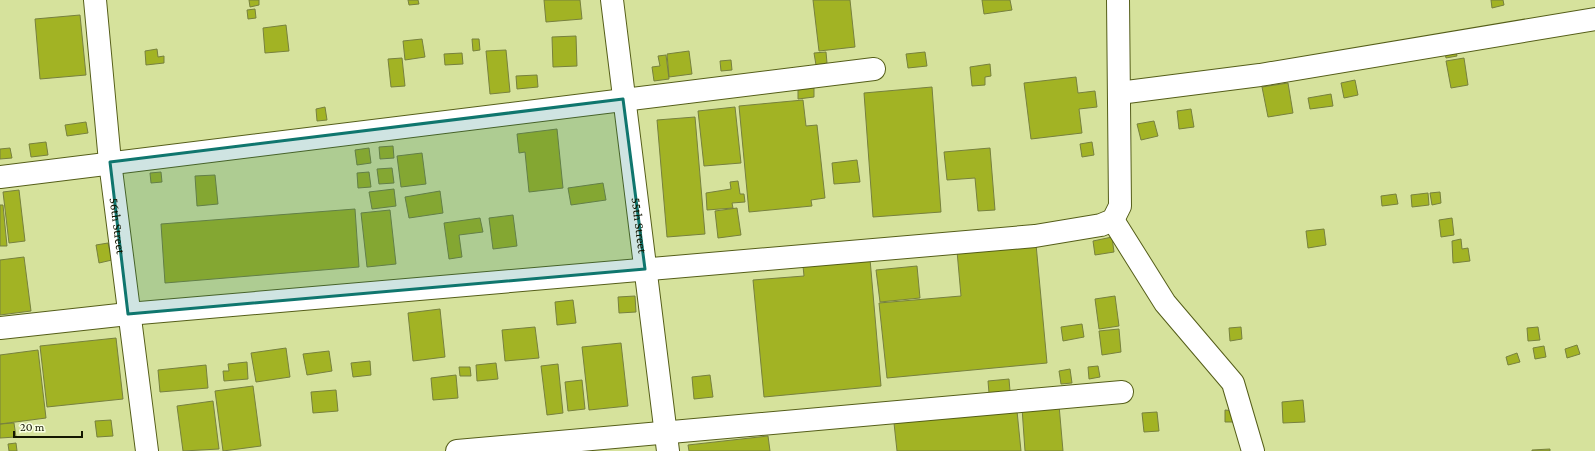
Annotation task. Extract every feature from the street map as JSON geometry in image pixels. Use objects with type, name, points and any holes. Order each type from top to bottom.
[{"type":"street","name":"56th Street","points":[[95,0],[110,162],[128,314],[147,451]]},
{"type":"street","name":"55th Street","points":[[612,0],[623,99],[667,441]]},
{"type":"street","points":[[0,328],[128,314],[1035,236],[1101,225],[1113,220],[1120,206],[1118,0]]},
{"type":"street","points":[[1119,93],[1260,75],[1595,19]]},
{"type":"street","points":[[0,177],[110,162],[874,69]]},
{"type":"street","points":[[1113,220],[1165,303],[1233,383],[1253,451]]},
{"type":"street","points":[[457,451],[667,441],[1122,392]]},
{"type":"highlighted area","points":[[623,99],[645,269],[128,314],[110,162]]},
{"type":"building","points":[[249,0],[259,0],[259,5],[250,7]]},
{"type":"building","points":[[408,0],[418,0],[419,4],[409,5]]},
{"type":"building","points":[[544,0],[580,0],[582,19],[546,22]]},
{"type":"building","points":[[813,0],[850,0],[855,47],[819,51]]},
{"type":"building","points":[[982,0],[1010,0],[1012,10],[984,14]]},
{"type":"building","points":[[1491,0],[1503,0],[1504,5],[1492,8]]},
{"type":"building","points":[[255,9],[256,18],[248,19],[247,10]]},
{"type":"building","points":[[80,15],[86,75],[40,79],[35,19]]},
{"type":"building","points":[[286,25],[289,51],[265,53],[263,28]]},
{"type":"building","points":[[576,36],[577,66],[553,67],[552,37]]},
{"type":"building","points":[[422,39],[425,57],[405,60],[403,41]]},
{"type":"building","points":[[472,39],[479,39],[480,50],[473,51]]},
{"type":"building","points":[[1455,47],[1457,56],[1446,58],[1444,49]]},
{"type":"building","points":[[157,49],[158,57],[164,56],[164,63],[146,65],[145,51]]},
{"type":"building","points":[[506,50],[510,92],[490,94],[486,51]]},
{"type":"building","points":[[689,51],[692,74],[669,77],[667,54]]},
{"type":"building","points":[[826,52],[827,63],[816,65],[814,53]]},
{"type":"building","points":[[925,52],[927,66],[908,68],[906,54]]},
{"type":"building","points":[[462,53],[463,64],[445,65],[444,54]]},
{"type":"building","points":[[666,55],[669,79],[654,81],[652,67],[660,66],[658,56]]},
{"type":"building","points":[[402,58],[405,86],[391,87],[388,59]]},
{"type":"building","points":[[1464,58],[1468,85],[1451,88],[1446,61]]},
{"type":"building","points":[[731,60],[732,70],[721,71],[720,61]]},
{"type":"building","points":[[990,64],[991,76],[985,77],[985,85],[972,86],[970,67]]},
{"type":"building","points":[[537,75],[538,87],[517,89],[516,76]]},
{"type":"building","points":[[1076,77],[1078,93],[1095,91],[1097,107],[1079,109],[1082,133],[1031,139],[1024,83]]},
{"type":"building","points":[[1355,80],[1358,95],[1344,98],[1341,83]]},
{"type":"building","points":[[1288,83],[1293,113],[1268,117],[1262,87]]},
{"type":"building","points":[[932,87],[941,212],[873,217],[864,93]]},
{"type":"building","points":[[814,88],[814,97],[798,99],[798,90]]},
{"type":"building","points":[[1331,94],[1333,106],[1310,109],[1308,98]]},
{"type":"building","points":[[803,100],[806,126],[817,125],[825,198],[811,200],[812,206],[749,212],[739,106]]},
{"type":"building","points":[[325,107],[327,120],[317,121],[316,109]]},
{"type":"building","points":[[735,107],[741,163],[704,166],[698,111]]},
{"type":"building","points":[[1191,109],[1194,127],[1179,129],[1177,111]]},
{"type":"building","points":[[695,117],[705,234],[667,237],[657,120]]},
{"type":"building","points":[[1154,121],[1158,136],[1141,140],[1137,124]]},
{"type":"building","points":[[86,122],[88,133],[67,136],[65,125]]},
{"type":"building","points":[[557,129],[563,188],[529,192],[525,152],[519,153],[517,134]]},
{"type":"building","points":[[46,142],[48,155],[31,157],[29,144]]},
{"type":"building","points":[[1092,142],[1094,155],[1082,157],[1080,144]]},
{"type":"building","points":[[393,146],[394,158],[380,159],[379,147]]},
{"type":"building","points":[[10,148],[12,158],[0,159],[0,149]]},
{"type":"building","points":[[369,148],[371,163],[357,165],[355,150]]},
{"type":"building","points":[[990,148],[995,210],[978,211],[975,178],[947,180],[944,152]]},
{"type":"building","points":[[422,153],[426,184],[401,187],[397,156]]},
{"type":"building","points":[[857,160],[860,182],[834,184],[832,163]]},
{"type":"building","points":[[392,168],[394,183],[379,184],[377,169]]},
{"type":"building","points":[[161,172],[162,182],[151,183],[150,173]]},
{"type":"building","points":[[369,172],[371,187],[358,188],[357,173]]},
{"type":"building","points":[[215,175],[218,204],[197,206],[195,176]]},
{"type":"building","points":[[738,181],[740,194],[744,194],[745,202],[732,203],[733,208],[707,210],[706,193],[731,189],[730,182]]},
{"type":"building","points":[[603,183],[606,200],[571,205],[568,188]]},
{"type":"building","points":[[394,189],[396,206],[372,209],[369,192]]},
{"type":"building","points":[[19,190],[25,241],[9,243],[3,192]]},
{"type":"building","points":[[440,191],[443,213],[409,218],[405,197]]},
{"type":"building","points":[[1440,192],[1441,203],[1432,205],[1430,193]]},
{"type":"building","points":[[1428,193],[1429,205],[1412,207],[1411,195]]},
{"type":"building","points":[[1396,194],[1398,204],[1382,206],[1381,196]]},
{"type":"building","points":[[0,205],[3,205],[7,246],[0,246]]},
{"type":"building","points":[[737,208],[741,235],[718,238],[715,211]]},
{"type":"building","points":[[355,209],[359,267],[165,283],[161,224]]},
{"type":"building","points":[[390,210],[396,264],[367,267],[361,213]]},
{"type":"building","points":[[513,215],[517,246],[493,249],[489,218]]},
{"type":"building","points":[[480,218],[483,232],[459,235],[462,257],[449,259],[444,223]]},
{"type":"building","points":[[1452,218],[1454,235],[1441,237],[1439,220]]},
{"type":"building","points":[[1324,229],[1326,245],[1308,248],[1306,231]]},
{"type":"building","points":[[1112,237],[1114,252],[1095,255],[1093,241]]},
{"type":"building","points":[[1461,239],[1462,249],[1468,248],[1470,261],[1453,263],[1452,241]]},
{"type":"building","points":[[108,243],[112,260],[99,263],[96,245]]},
{"type":"building","points":[[1036,244],[1047,363],[887,378],[879,303],[961,296],[957,251]]},
{"type":"building","points":[[24,257],[31,311],[0,315],[0,260]]},
{"type":"building","points":[[870,259],[881,386],[764,397],[753,280],[804,276],[803,266]]},
{"type":"building","points":[[917,266],[920,298],[880,302],[876,270]]},
{"type":"building","points":[[635,296],[636,312],[619,313],[618,297]]},
{"type":"building","points":[[1115,296],[1119,326],[1099,329],[1095,299]]},
{"type":"building","points":[[573,300],[576,323],[557,325],[555,302]]},
{"type":"building","points":[[440,309],[445,357],[413,361],[408,313]]},
{"type":"building","points":[[1082,324],[1084,337],[1063,341],[1061,327]]},
{"type":"building","points":[[535,327],[539,358],[505,361],[502,330]]},
{"type":"building","points":[[1241,327],[1242,339],[1230,341],[1229,328]]},
{"type":"building","points":[[1538,327],[1540,340],[1528,341],[1527,328]]},
{"type":"building","points":[[1119,329],[1121,352],[1102,355],[1099,331]]},
{"type":"building","points":[[116,338],[123,399],[47,407],[40,346]]},
{"type":"building","points":[[621,343],[628,406],[589,410],[582,347]]},
{"type":"building","points":[[1577,345],[1580,354],[1567,358],[1565,349]]},
{"type":"building","points":[[1544,346],[1546,357],[1535,359],[1533,348]]},
{"type":"building","points":[[286,348],[290,377],[256,382],[251,353]]},
{"type":"building","points":[[38,350],[46,418],[0,424],[0,355]]},
{"type":"building","points":[[329,351],[332,371],[307,375],[303,354]]},
{"type":"building","points":[[1517,353],[1520,362],[1508,365],[1506,357]]},
{"type":"building","points":[[370,361],[371,375],[353,377],[351,363]]},
{"type":"building","points":[[247,362],[248,379],[224,381],[223,371],[229,371],[228,364]]},
{"type":"building","points":[[496,363],[498,379],[477,381],[476,365]]},
{"type":"building","points":[[558,364],[563,413],[547,415],[541,366]]},
{"type":"building","points":[[206,365],[208,388],[160,392],[158,370]]},
{"type":"building","points":[[1098,366],[1100,377],[1089,379],[1088,367]]},
{"type":"building","points":[[459,367],[470,367],[471,376],[460,376]]},
{"type":"building","points":[[1070,369],[1072,383],[1061,384],[1059,371]]},
{"type":"building","points":[[456,375],[458,398],[433,400],[431,378]]},
{"type":"building","points":[[710,375],[713,397],[694,399],[692,377]]},
{"type":"building","points":[[1009,379],[1010,391],[989,393],[988,381]]},
{"type":"building","points":[[582,380],[585,409],[568,411],[565,382]]},
{"type":"building","points":[[253,386],[261,446],[223,451],[215,391]]},
{"type":"building","points":[[336,390],[338,411],[313,413],[311,392]]},
{"type":"building","points":[[1303,400],[1305,422],[1283,423],[1282,402]]},
{"type":"building","points":[[213,401],[219,449],[183,451],[177,406]]},
{"type":"building","points":[[1059,405],[1063,451],[1025,451],[1022,408]]},
{"type":"building","points":[[1225,410],[1235,411],[1234,422],[1225,422]]},
{"type":"building","points":[[1017,411],[1021,451],[897,451],[894,423]]},
{"type":"building","points":[[1157,412],[1159,431],[1144,432],[1142,413]]},
{"type":"building","points":[[111,420],[113,436],[97,437],[95,421]]},
{"type":"building","points":[[14,423],[16,437],[0,438],[0,424]]},
{"type":"building","points":[[768,436],[770,451],[689,451],[688,445]]},
{"type":"building","points":[[16,443],[17,451],[9,451],[8,444]]},
{"type":"building","points":[[1550,449],[1550,451],[1532,451],[1532,450]]}]
